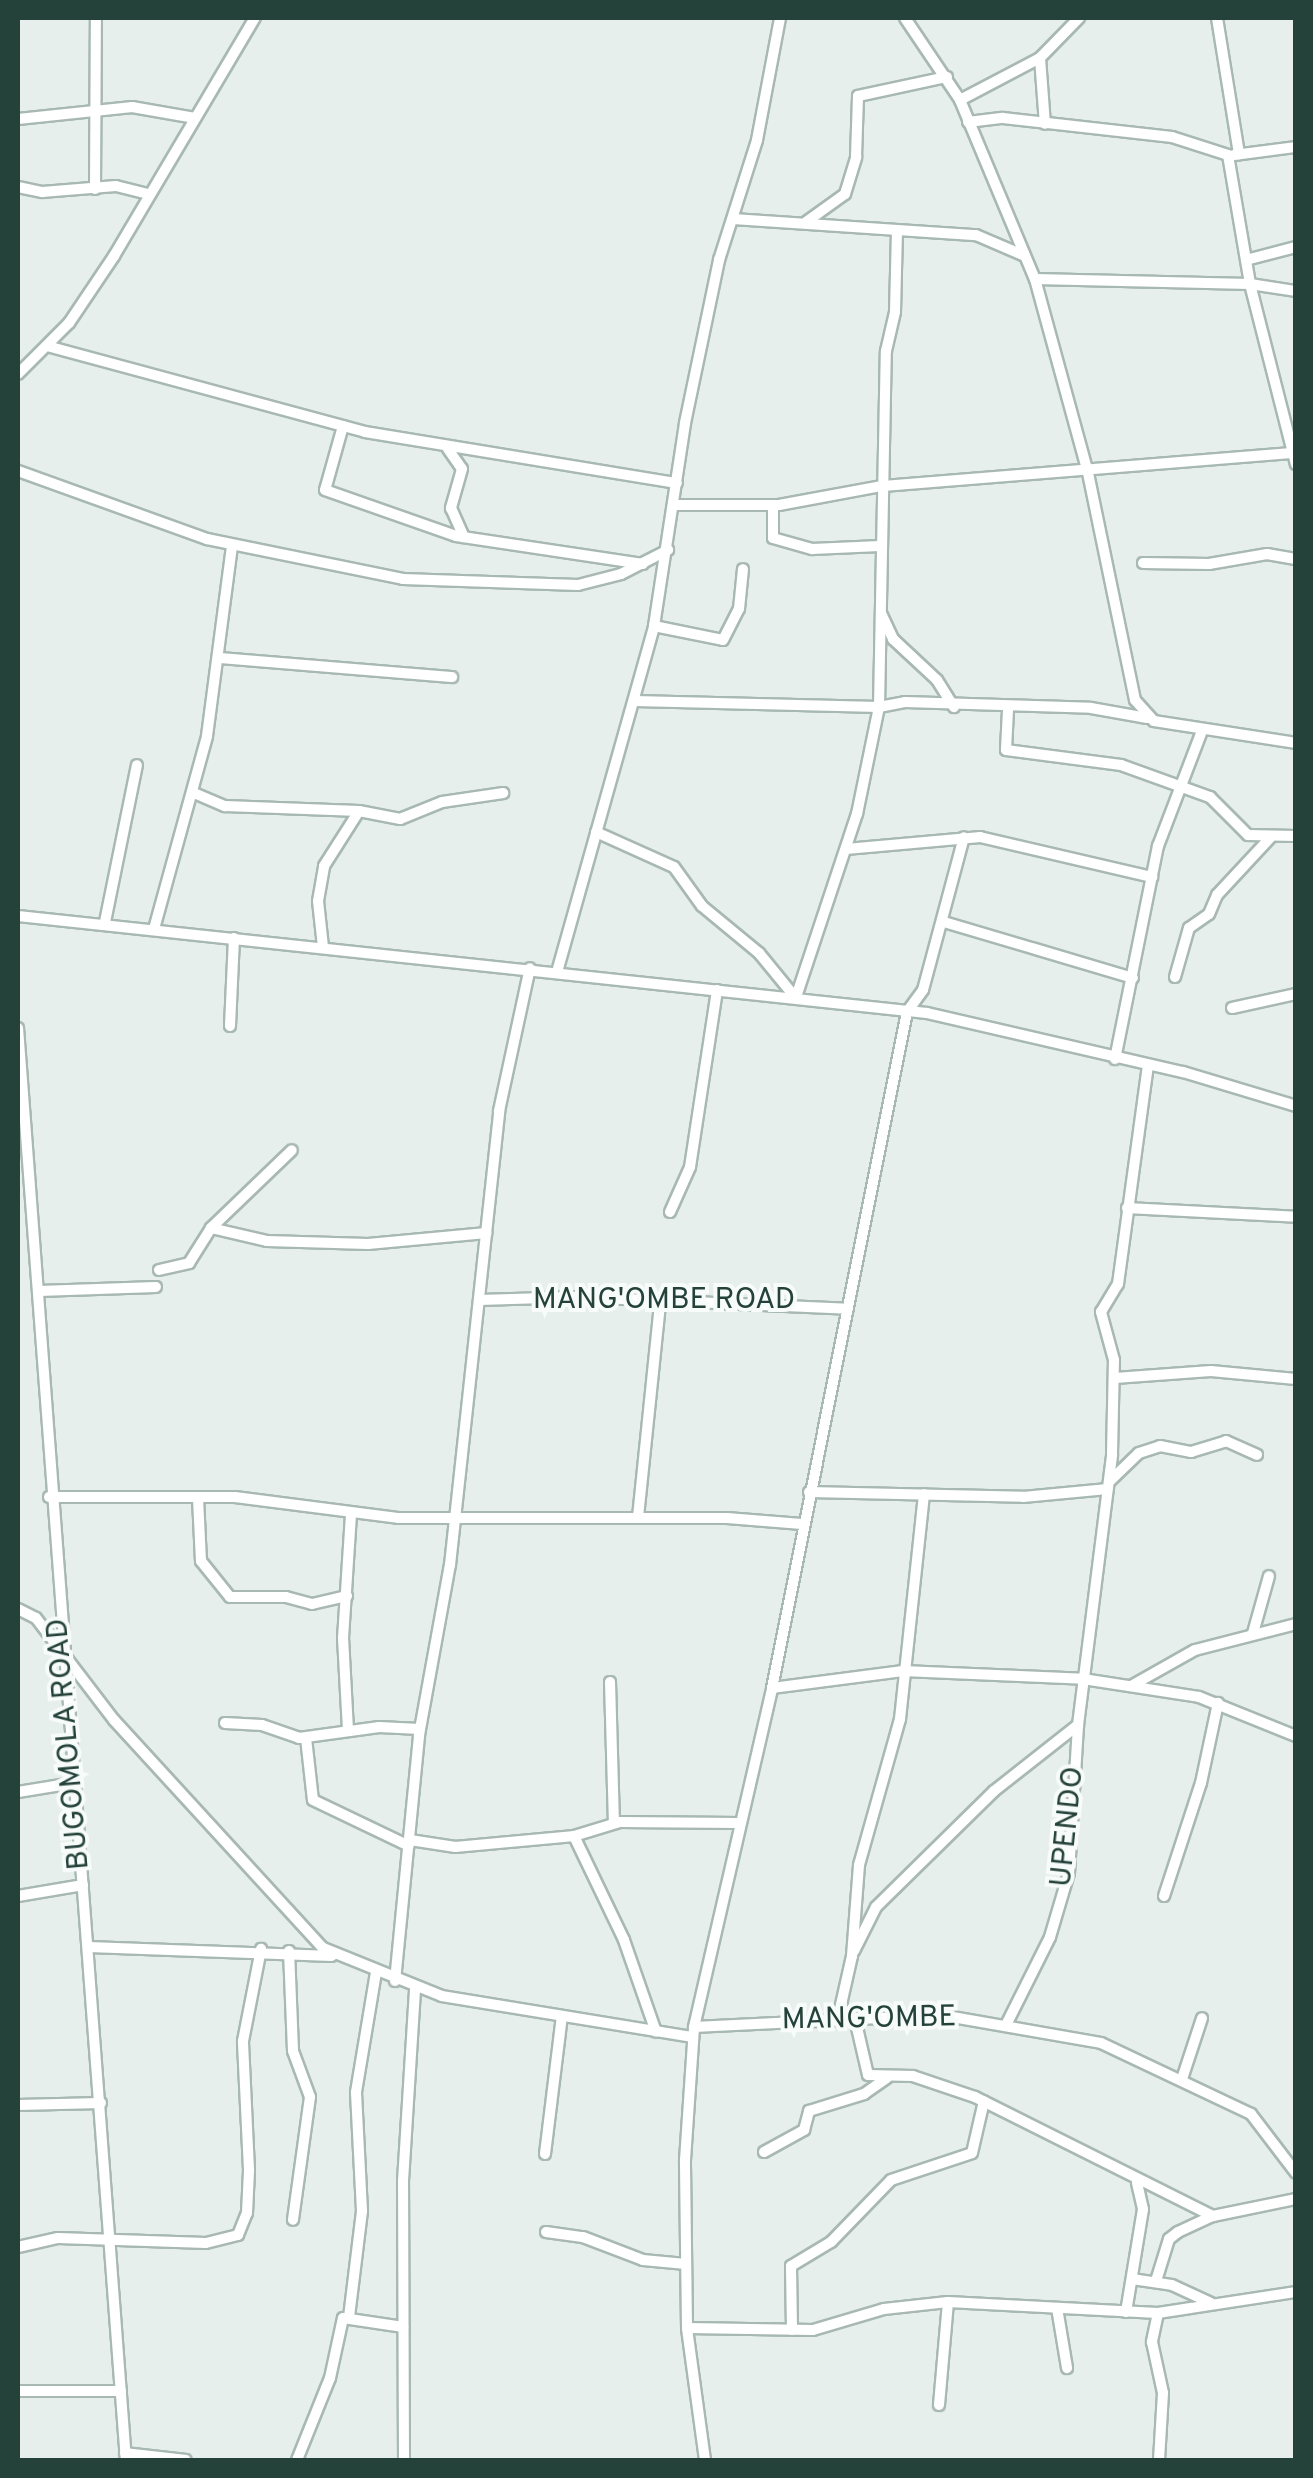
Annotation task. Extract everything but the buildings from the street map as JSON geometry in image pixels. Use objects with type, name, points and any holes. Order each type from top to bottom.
[{"type":"street","points":[[95,189],[96,18]]},
{"type":"street","points":[[18,374],[47,346],[114,256],[147,194],[255,18]]},
{"type":"street","points":[[558,972],[654,626],[719,260],[734,220],[780,18]]},
{"type":"street","points":[[905,18],[960,100],[1035,279],[1088,473],[1128,678],[1149,718]]},
{"type":"street","points":[[960,100],[1040,58],[1079,18]]},
{"type":"street","points":[[674,506],[773,505],[882,486],[1295,457],[1250,284],[1217,18]]},
{"type":"street","points":[[1040,58],[1045,124]]},
{"type":"street","points":[[805,223],[846,194],[856,157],[858,96],[947,77]]},
{"type":"street","points":[[18,119],[149,107],[196,118]]},
{"type":"street","points":[[968,122],[1045,124],[1172,137],[1233,155],[1296,147]]},
{"type":"street","points":[[18,188],[116,186],[147,194]]},
{"type":"street","points":[[734,220],[982,236],[1026,256]]},
{"type":"street","points":[[796,997],[846,849],[880,707],[882,486],[897,232]]},
{"type":"street","points":[[1246,260],[1296,246]]},
{"type":"street","points":[[1035,279],[1250,284],[1296,291]]},
{"type":"street","points":[[47,346],[343,426],[448,448],[677,483]]},
{"type":"street","points":[[343,426],[324,490],[464,537],[644,564]]},
{"type":"street","points":[[448,448],[462,469],[451,508],[464,537]]},
{"type":"street","points":[[18,472],[153,523],[232,544],[414,580],[578,585],[644,564],[668,550]]},
{"type":"street","points":[[773,505],[774,538],[812,549],[880,546]]},
{"type":"street","points":[[154,928],[164,876],[194,793],[218,658],[232,544]]},
{"type":"street","points":[[1143,564],[1210,564],[1268,554],[1296,559]]},
{"type":"street","points":[[654,626],[723,640],[739,609],[743,569]]},
{"type":"street","points":[[879,608],[893,639],[936,680],[954,707]]},
{"type":"street","points":[[218,658],[452,677]]},
{"type":"street","points":[[635,701],[880,707],[906,702],[1008,710],[1091,708],[1202,731],[1296,743]]},
{"type":"street","points":[[1008,710],[1006,750],[1121,765],[1218,802],[1248,835],[1296,836]]},
{"type":"street","points":[[1115,1059],[1163,828],[1202,731]]},
{"type":"street","points":[[105,922],[137,765]]},
{"type":"street","points":[[194,793],[231,806],[359,811],[406,819],[442,802],[503,792]]},
{"type":"street","points":[[323,947],[318,901],[324,866],[359,811]]},
{"type":"street","points":[[596,832],[674,867],[702,906],[759,953],[796,997]]},
{"type":"street","points":[[846,849],[964,837],[1152,876]]},
{"type":"street","points":[[705,2460],[687,2328],[693,2032],[772,1688],[907,1012],[923,990],[964,837]]},
{"type":"street","points":[[1176,977],[1187,932],[1209,914],[1217,896],[1270,838]]},
{"type":"street","points":[[18,916],[105,922],[907,1012],[1148,1066],[1296,1106]]},
{"type":"street","points":[[944,922],[1132,978]]},
{"type":"street","points":[[230,1026],[234,938]]},
{"type":"street","points":[[395,1981],[420,1729],[454,1518],[502,1083],[530,968]]},
{"type":"street","points":[[670,1212],[690,1167],[717,990]]},
{"type":"street","points":[[1232,1008],[1296,994]]},
{"type":"street","name":"BUGOMOLA ROAD","points":[[18,1030],[39,1292],[49,1498],[89,1947],[126,2457]]},
{"type":"street","name":"UPENDO","points":[[1008,2023],[1050,1937],[1068,1872],[1078,1725],[1109,1486],[1115,1378],[1101,1314],[1118,1284],[1148,1066]]},
{"type":"street","points":[[160,1270],[189,1263],[211,1228],[292,1150]]},
{"type":"street","points":[[1127,1208],[1296,1217]]},
{"type":"street","points":[[211,1228],[266,1241],[368,1244],[486,1232]]},
{"type":"street","points":[[39,1292],[156,1287]]},
{"type":"street","name":"MANG'OMBE ROAD","points":[[479,1300],[812,1302],[848,1309]]},
{"type":"street","points":[[638,1518],[660,1303]]},
{"type":"street","points":[[1115,1378],[1211,1372],[1296,1379]]},
{"type":"street","points":[[809,1492],[1036,1497],[1109,1486],[1139,1453],[1160,1446],[1191,1452],[1226,1442],[1256,1455]]},
{"type":"street","points":[[838,2018],[852,1956],[858,1872],[890,1765],[924,1494]]},
{"type":"street","points":[[49,1498],[235,1497],[351,1516],[638,1518],[802,1524]]},
{"type":"street","points":[[198,1498],[201,1560],[230,1598],[286,1597],[312,1604],[347,1596]]},
{"type":"street","points":[[348,1730],[351,1516]]},
{"type":"street","points":[[1253,1634],[1269,1576]]},
{"type":"street","points":[[18,1609],[36,1618],[62,1658],[276,1900],[338,1956]]},
{"type":"street","points":[[1130,1686],[1195,1650],[1296,1624]]},
{"type":"street","points":[[772,1688],[903,1670],[1083,1679],[1218,1703],[1296,1736]]},
{"type":"street","points":[[610,1682],[614,1823]]},
{"type":"street","points":[[1164,1896],[1201,1782],[1218,1703]]},
{"type":"street","points":[[225,1723],[306,1738],[348,1730],[420,1729]]},
{"type":"street","points":[[852,1956],[876,1906],[994,1791],[1078,1725]]},
{"type":"street","points":[[306,1738],[313,1800],[409,1843],[454,1847],[574,1836],[614,1823],[738,1823]]},
{"type":"street","points":[[18,1792],[73,1783]]},
{"type":"street","points":[[574,1836],[624,1940],[656,2032]]},
{"type":"street","points":[[18,1896],[82,1885]]},
{"type":"street","points":[[89,1947],[262,1948],[338,1956]]},
{"type":"street","points":[[18,2246],[58,2238],[227,2242],[242,2230],[249,2139],[242,2054],[262,1948]]},
{"type":"street","points":[[289,1951],[292,2051],[310,2097],[293,2220]]},
{"type":"street","name":"MANG'OMBE","points":[[338,1956],[415,1989],[656,2032],[838,2018],[942,2015],[1008,2023],[1122,2049],[1182,2078],[1262,2122],[1294,2169]]},
{"type":"street","points":[[349,2317],[362,2211],[356,2092],[376,1974]]},
{"type":"street","points":[[404,2460],[405,2112],[415,1989]]},
{"type":"street","points":[[545,2154],[562,2016]]},
{"type":"street","points":[[1182,2078],[1202,2018]]},
{"type":"street","points":[[855,2019],[863,2070],[874,2077],[929,2080],[984,2101],[1137,2182],[1212,2216]]},
{"type":"street","points":[[764,2152],[804,2130],[809,2111],[864,2094],[892,2075]]},
{"type":"street","points":[[792,2330],[791,2266],[831,2242],[891,2180],[972,2153],[984,2101]]},
{"type":"street","points":[[18,2104],[101,2103]]},
{"type":"street","points":[[1126,2312],[1143,2209],[1137,2182]]},
{"type":"street","points":[[1156,2281],[1168,2239],[1212,2216],[1296,2198]]},
{"type":"street","points":[[546,2232],[583,2237],[643,2260],[686,2264]]},
{"type":"street","points":[[1132,2279],[1156,2281],[1214,2304]]},
{"type":"street","points":[[687,2328],[792,2330],[948,2302],[1158,2313],[1296,2292]]},
{"type":"street","points":[[940,2405],[948,2302]]},
{"type":"street","points":[[1057,2308],[1067,2368]]},
{"type":"street","points":[[1158,2313],[1152,2342],[1164,2404],[1159,2460]]},
{"type":"street","points":[[297,2460],[330,2378],[342,2320],[349,2317],[403,2327]]},
{"type":"street","points":[[18,2391],[121,2391]]},
{"type":"street","points":[[126,2457],[186,2460]]}]
